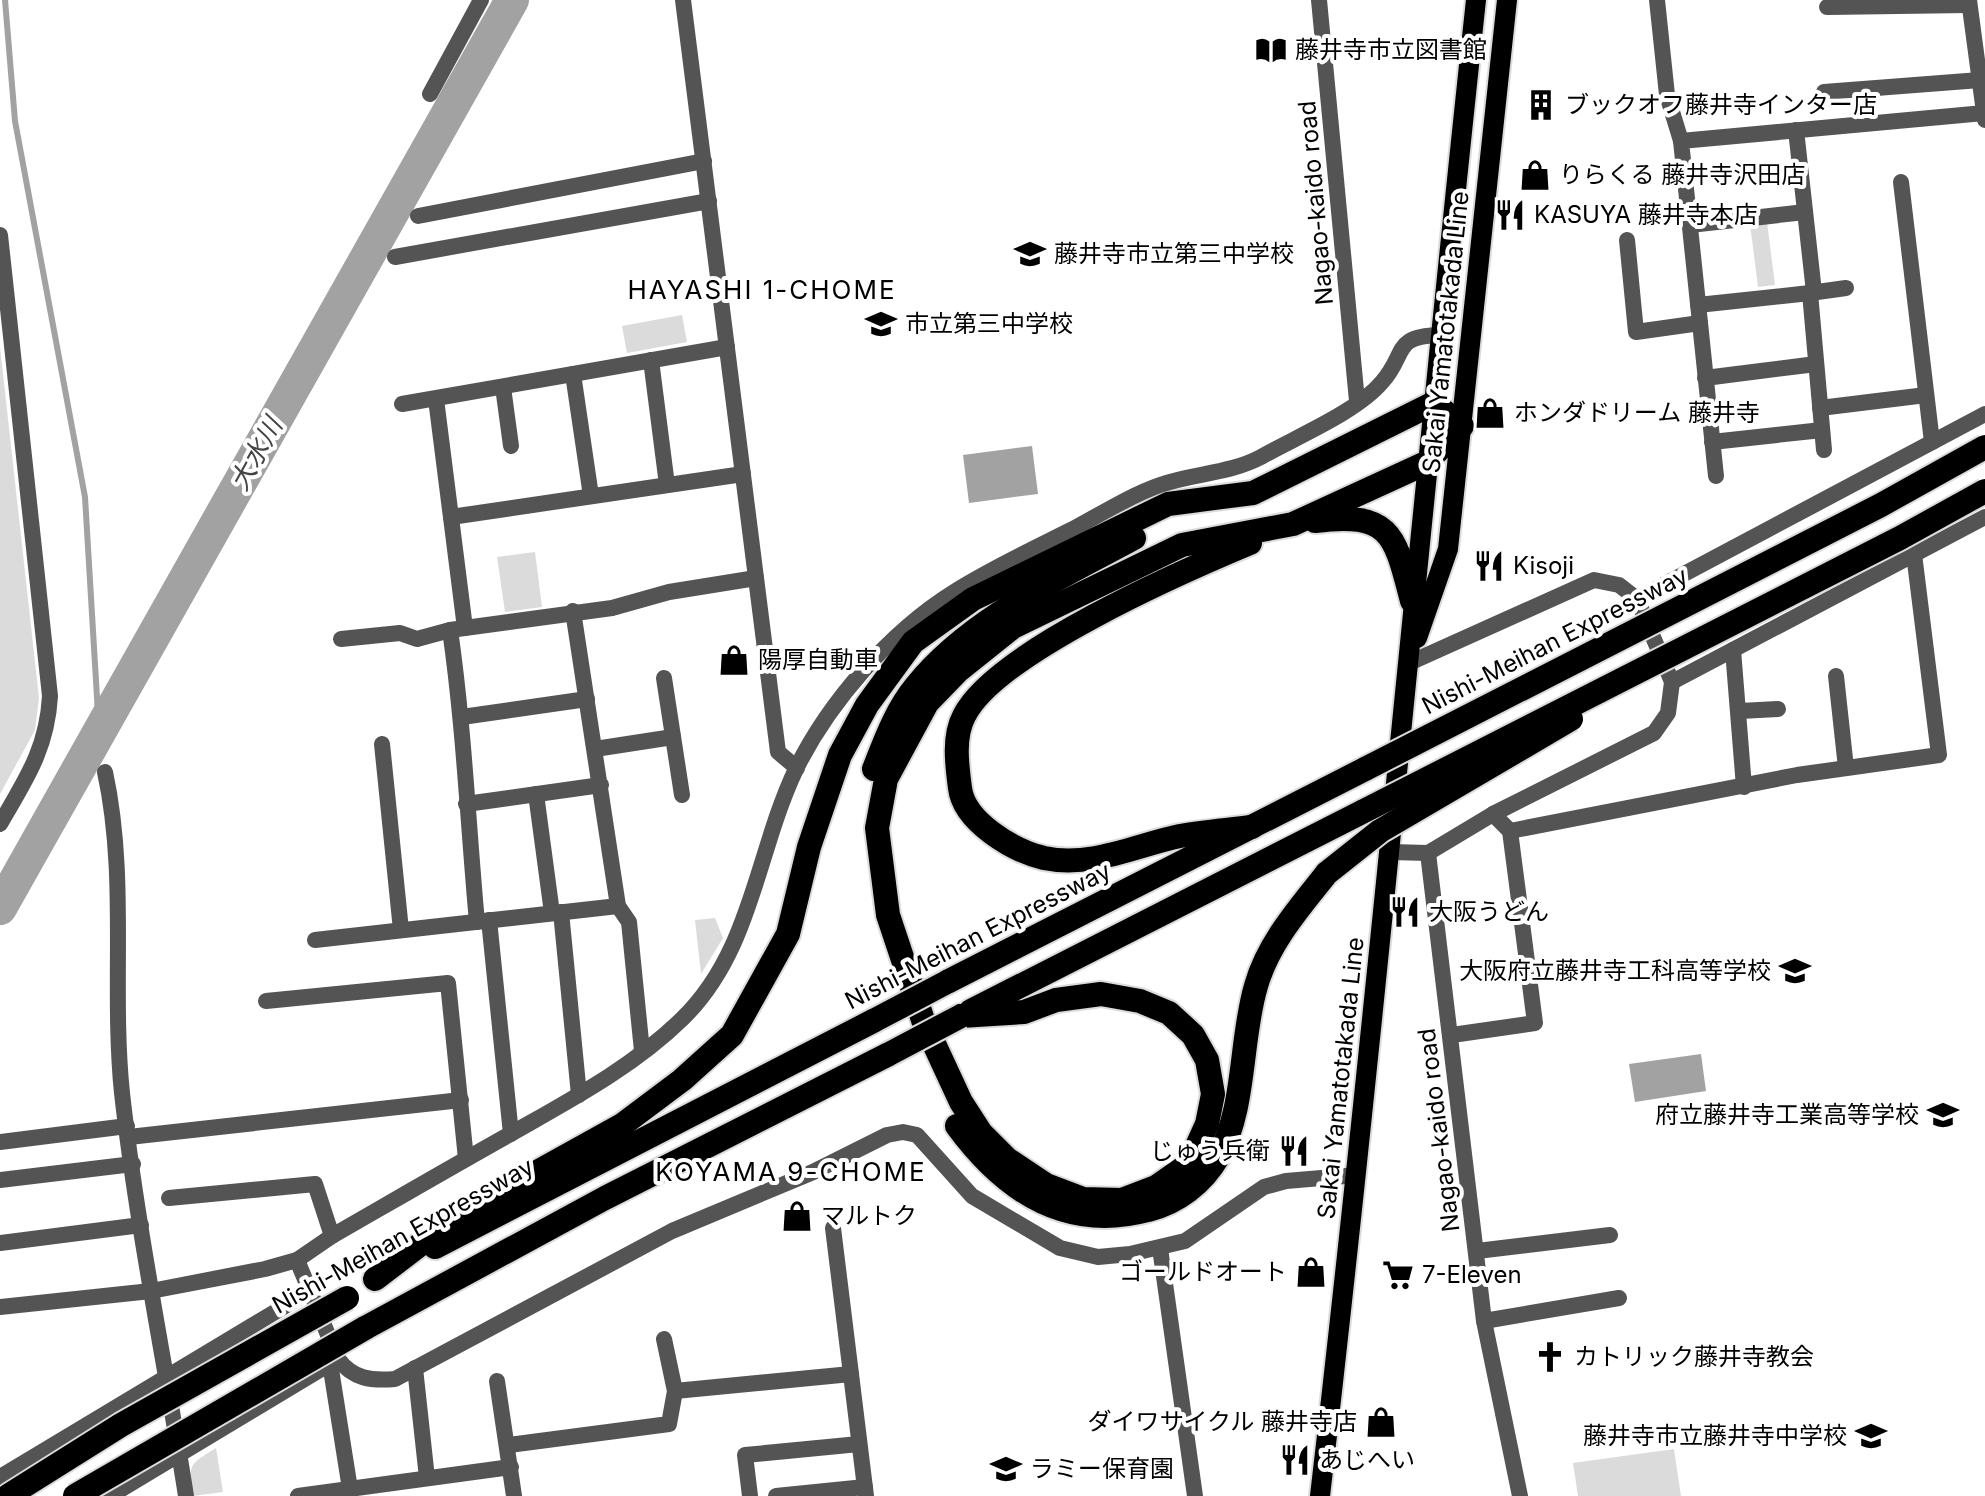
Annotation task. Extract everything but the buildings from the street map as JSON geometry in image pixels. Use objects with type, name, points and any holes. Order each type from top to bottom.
[{"type":"highway","points":[[375,1279],[456,1217],[622,1125],[682,1080],[732,1035],[788,934],[809,847],[840,755],[867,705],[913,642],[973,599],[1168,504],[1211,496],[1253,493],[1434,403],[1462,426],[1426,463],[1195,566],[1070,629],[987,685],[963,717],[956,755],[961,795],[981,823],[1011,845],[1045,858],[1084,859],[1135,851],[1178,837],[1252,827]]},
{"type":"highway","name":"Nishi-Meihan Expressway","points":[[8,1496],[121,1425],[347,1298],[375,1279],[947,982],[1881,505],[1985,447]]},
{"type":"highway","points":[[75,1496],[365,1328],[605,1198],[1900,538],[1985,491]]},
{"type":"highway","points":[[1211,496],[1037,591],[949,650],[914,688],[892,725],[874,768],[864,807],[861,852],[869,904],[906,1024],[952,1120],[984,1162],[1026,1194],[1056,1208],[1094,1218],[1127,1216],[1159,1207],[1201,1180],[1219,1157],[1233,1122],[1256,983],[1285,926],[1327,873],[1380,831],[1543,739],[1645,667]]},
{"type":"highway","points":[[961,1016],[1024,1012],[1056,1000],[1101,994],[1140,1001],[1169,1013],[1193,1035],[1207,1060],[1213,1094],[1207,1124],[1189,1164],[1156,1187],[1122,1200],[1083,1199],[1046,1185],[1007,1159],[981,1133],[961,1102],[923,1020],[888,915],[877,828],[886,779],[927,703],[958,671],[1013,627],[1182,545],[1343,517],[1380,527],[1397,545],[1412,601]]},
{"type":"main road","name":"Sakai Yamatotakada Line","points":[[1320,1496],[1391,852],[1412,601],[1476,0]]},
{"type":"main road","name":"Sakai Yamatotakada Line","points":[[1407,664],[1448,549],[1507,0]]},
{"type":"street","points":[[430,94],[481,0]]},
{"type":"street","points":[[683,0],[778,752],[797,768]]},
{"type":"street","name":"Nagao-kaido road","points":[[1319,0],[1357,401]]},
{"type":"street","points":[[1657,0],[1667,95],[1681,141],[1716,476]]},
{"type":"street","points":[[1827,7],[1969,2],[1985,120]]},
{"type":"street","points":[[1824,92],[1980,80]]},
{"type":"street","points":[[1681,141],[1984,113]]},
{"type":"street","points":[[1796,130],[1824,450]]},
{"type":"street","points":[[418,216],[704,161]]},
{"type":"street","points":[[1901,182],[1932,442]]},
{"type":"street","points":[[395,257],[709,201]]},
{"type":"street","points":[[1690,225],[1805,212]]},
{"type":"street","points":[[0,235],[50,696],[49,724],[39,757],[0,824]]},
{"type":"street","points":[[1627,240],[1636,332],[1700,323]]},
{"type":"street","points":[[1698,305],[1846,288]]},
{"type":"street","points":[[0,1307],[151,1291],[297,1260],[332,1236],[579,1095],[683,1018],[716,976],[737,940],[797,768],[829,716],[867,669],[914,621],[952,593],[1159,485],[1230,470],[1255,460],[1357,401],[1382,383],[1409,340],[1418,336],[1440,335]]},
{"type":"street","points":[[402,404],[727,347]]},
{"type":"street","points":[[651,360],[667,485]]},
{"type":"street","points":[[1705,378],[1816,364]]},
{"type":"street","points":[[573,374],[591,496]]},
{"type":"street","points":[[503,387],[511,446]]},
{"type":"street","points":[[1820,408],[1926,395]]},
{"type":"street","points":[[436,399],[451,517],[466,804],[511,1134]]},
{"type":"street","points":[[1637,599],[1985,414]]},
{"type":"street","points":[[1712,442],[1822,430]]},
{"type":"street","points":[[451,517],[743,474]]},
{"type":"street","points":[[1672,682],[1985,517]]},
{"type":"street","points":[[1510,831],[1846,768],[1939,755],[1914,554]]},
{"type":"street","points":[[341,639],[400,633],[417,639],[458,629],[612,608],[669,592],[756,578]]},
{"type":"street","points":[[1391,852],[1428,853],[1493,814],[1654,733],[1668,713],[1672,682],[1637,599],[1619,585],[1594,580],[1407,664]]},
{"type":"street","points":[[573,611],[618,906],[629,922],[642,1051]]},
{"type":"street","points":[[1733,650],[1744,787]]},
{"type":"street","points":[[1836,676],[1846,768]]},
{"type":"street","points":[[664,678],[682,795]]},
{"type":"street","points":[[462,717],[587,699]]},
{"type":"street","points":[[1740,711],[1778,709]]},
{"type":"street","points":[[595,749],[673,737]]},
{"type":"street","points":[[382,744],[401,930]]},
{"type":"street","points":[[105,772],[113,811],[118,871],[122,1091],[151,1291],[186,1496]]},
{"type":"street","points":[[466,804],[601,785]]},
{"type":"street","points":[[536,794],[556,913],[579,1095]]},
{"type":"street","points":[[1452,1035],[1535,1023],[1510,831],[1493,814]]},
{"type":"street","name":"Nagao-kaido road","points":[[1428,853],[1484,1321],[1520,1496]]},
{"type":"street","points":[[315,940],[618,906]]},
{"type":"street","points":[[266,1001],[448,983],[466,1159]]},
{"type":"street","points":[[0,1142],[461,1100]]},
{"type":"street","points":[[334,1361],[346,1370],[379,1381],[395,1379],[672,1231],[813,1172],[887,1135],[903,1132],[917,1135],[930,1146],[972,1196],[1060,1248],[1098,1257],[1185,1241],[1264,1187],[1286,1181],[1357,1175]]},
{"type":"street","points":[[0,1180],[133,1164]]},
{"type":"street","points":[[169,1198],[315,1184],[332,1236]]},
{"type":"street","points":[[0,1243],[141,1225]]},
{"type":"street","points":[[776,1496],[865,1492],[833,1228]]},
{"type":"street","points":[[1477,1251],[1610,1235]]},
{"type":"street","points":[[1160,1248],[1195,1496]]},
{"type":"street","points":[[297,1260],[334,1361],[350,1489]]},
{"type":"street","points":[[0,1477],[310,1291]]},
{"type":"street","points":[[1484,1321],[1619,1298]]},
{"type":"street","points":[[509,1445],[669,1424],[675,1391],[664,1339]]},
{"type":"street","points":[[110,1496],[334,1361]]},
{"type":"street","points":[[415,1368],[427,1478]]},
{"type":"street","points":[[675,1391],[851,1374]]},
{"type":"street","points":[[497,1381],[509,1445],[514,1496]]},
{"type":"street","points":[[750,1496],[745,1455],[859,1444]]},
{"type":"street","points":[[298,1496],[511,1467]]},
{"type":"shaded area","points":[[1767,222],[1775,285],[1758,287],[1750,224]]},
{"type":"shaded area","points":[[682,315],[687,342],[627,353],[622,326]]},
{"type":"shaded area","points":[[0,347],[39,698],[35,730],[0,794]]},
{"type":"shaded area","points":[[1032,446],[1038,494],[969,503],[963,455]]},
{"type":"shaded area","points":[[535,552],[542,607],[505,612],[497,557]]},
{"type":"shaded area","points":[[715,918],[723,938],[701,974],[695,920]]},
{"type":"shaded area","points":[[1701,1054],[1706,1091],[1635,1102],[1629,1064]]},
{"type":"shaded area","points":[[216,1448],[223,1492],[193,1496],[192,1466]]},
{"type":"shaded area","points":[[1674,1449],[1681,1496],[1578,1496],[1573,1463]]},
{"type":"waterway","points":[[5,0],[15,121],[85,497],[99,731]]},
{"type":"waterway","name":"大水川","points":[[0,908],[512,0]]},
{"type":"place","name":"藤井寺市立図書館","points":[[1271,50]]},
{"type":"place","name":"ブックオフ藤井寺インター店","points":[[1541,105]]},
{"type":"place","name":"りらくる 藤井寺沢田店","points":[[1535,175]]},
{"type":"place","name":"KASUYA 藤井寺本店","points":[[1510,215]]},
{"type":"place","name":"藤井寺市立第三中学校","points":[[1030,254]]},
{"type":"place","name":"市立第三中学校","points":[[881,324]]},
{"type":"place","name":"ホンダドリーム 藤井寺","points":[[1490,413]]},
{"type":"place","name":"Kisoji","points":[[1489,566]]},
{"type":"place","name":"陽厚自動車","points":[[734,660]]},
{"type":"place","name":"大阪うどん","points":[[1405,912]]},
{"type":"place","name":"大阪府立藤井寺工科高等学校","points":[[1795,971]]},
{"type":"place","name":"府立藤井寺工業高等学校","points":[[1943,1115]]},
{"type":"place","name":"じゅう兵衛","points":[[1294,1151]]},
{"type":"place","name":"マルトク","points":[[797,1216]]},
{"type":"place","name":"ゴールドオート","points":[[1311,1272]]},
{"type":"place","name":"7-Eleven","points":[[1398,1275]]},
{"type":"place","name":"カトリック藤井寺教会","points":[[1550,1357]]},
{"type":"place","name":"ダイワサイクル 藤井寺店","points":[[1381,1422]]},
{"type":"place","name":"藤井寺市立藤井寺中学校","points":[[1871,1436]]},
{"type":"place","name":"あじへい","points":[[1295,1460]]},
{"type":"place","name":"ラミー保育園","points":[[1006,1469]]},
{"type":"district","name":"HAYASHI 1-CHOME","points":[[762,290]]},
{"type":"district","name":"KOYAMA 9-CHOME","points":[[791,1172]]}]
